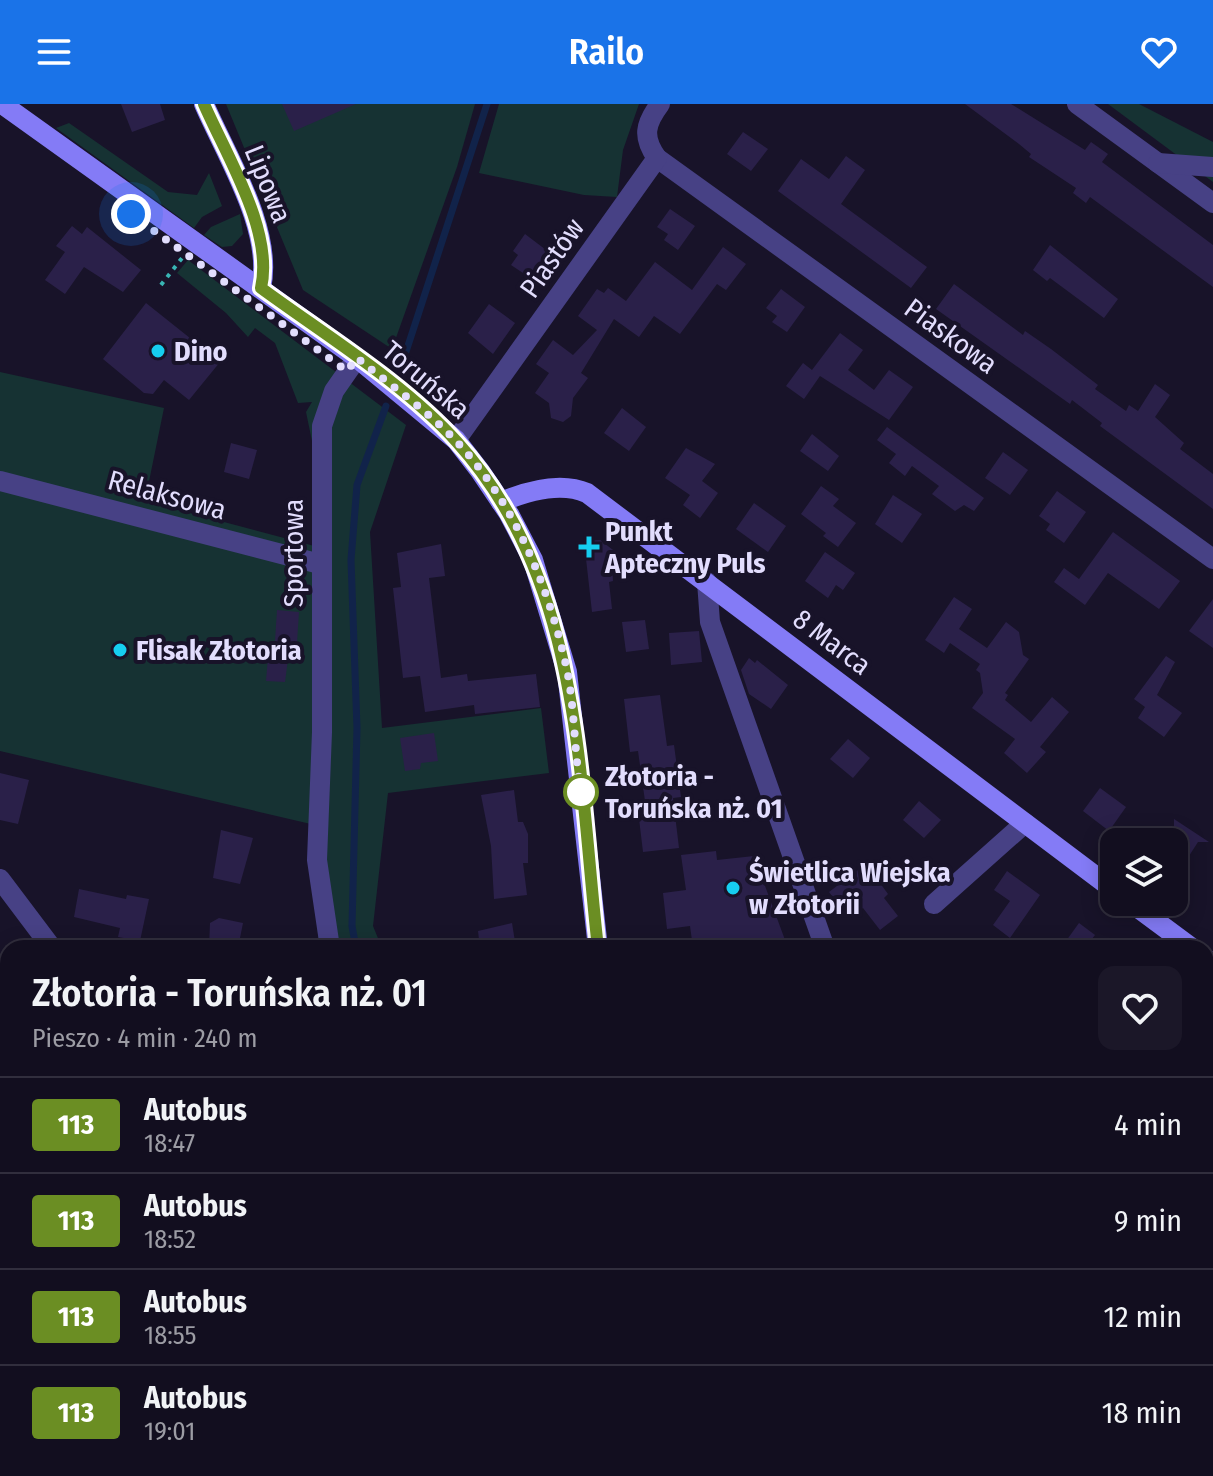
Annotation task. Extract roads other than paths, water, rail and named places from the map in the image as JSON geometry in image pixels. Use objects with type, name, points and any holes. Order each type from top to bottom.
[{"type":"main road","name":"Toruńska","points":[[2,104],[357,358],[456,440],[501,502],[542,580],[567,672],[597,940]]},
{"type":"main road","name":"Lipowa","points":[[204,104],[261,233],[264,257],[261,288]]},
{"type":"main road","name":"8 Marca","points":[[501,502],[553,487],[576,489],[707,582],[1100,879]]},
{"type":"main road","points":[[1149,916],[1181,940]]},
{"type":"street","points":[[657,158],[647,144],[646,124],[660,104]]},
{"type":"street","points":[[1077,104],[1213,203]]},
{"type":"street","name":"Piastów","points":[[456,440],[657,158]]},
{"type":"street","name":"Piaskowa","points":[[657,158],[1213,559]]},
{"type":"street","points":[[1158,163],[1213,167]]},
{"type":"street","name":"Sportowa","points":[[329,940],[317,860],[322,732],[322,426],[334,391],[357,358]]},
{"type":"street","name":"Relaksowa","points":[[0,481],[320,564]]},
{"type":"street","points":[[707,582],[710,622],[822,940]]},
{"type":"street","points":[[934,904],[1025,823]]},
{"type":"street","points":[[0,879],[46,940]]},
{"type":"waterway","points":[[402,364],[487,104]]},
{"type":"waterway","points":[[355,940],[352,926],[357,728],[351,560],[357,485],[386,406]]},
{"type":"place","name":"Dino","points":[[158,351]]},
{"type":"place","name":"Punkt Apteczny Puls","points":[[589,547]]},
{"type":"place","name":"Flisak Złotoria","points":[[120,650]]},
{"type":"place","name":"Złotoria - Toruńska nż. 01","points":[[581,792]]},
{"type":"place","name":"Świetlica Wiejska w Złotorii","points":[[733,888]]}]
